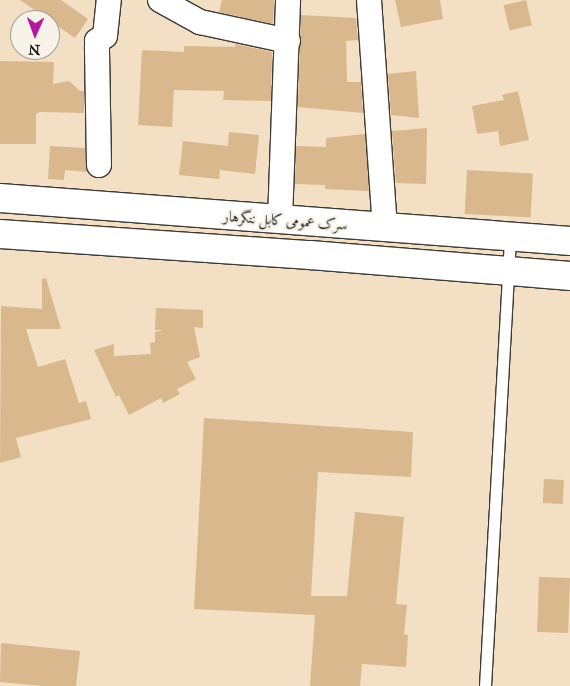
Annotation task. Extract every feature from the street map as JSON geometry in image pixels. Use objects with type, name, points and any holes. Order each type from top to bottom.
[{"type":"highway","name":"سرک عمومی کابل ننگرهار","points":[[0,198],[570,241]]},
{"type":"highway","points":[[0,234],[310,255],[570,276]]},
{"type":"street","points":[[99,165],[96,46],[97,41],[106,36],[109,0]]},
{"type":"street","points":[[160,0],[200,22],[288,40]]},
{"type":"street","points":[[280,220],[288,0]]},
{"type":"street","points":[[369,0],[386,228]]},
{"type":"lane","points":[[485,686],[510,237]]},
{"type":"building","points":[[20,0],[61,0],[88,19],[75,38],[60,28],[60,10],[34,10]]},
{"type":"building","points":[[222,0],[274,0],[273,24],[219,12]]},
{"type":"building","points":[[395,0],[440,0],[443,19],[401,27]]},
{"type":"building","points":[[526,0],[532,25],[509,31],[504,5]]},
{"type":"building","points":[[301,15],[356,18],[358,40],[346,41],[347,82],[361,82],[363,113],[298,107]]},
{"type":"building","points":[[235,44],[272,52],[271,101],[223,100],[224,91],[174,90],[172,127],[138,125],[142,50],[184,52],[184,46],[235,47]]},
{"type":"building","points":[[0,61],[54,62],[53,84],[69,81],[80,91],[84,91],[84,113],[40,112],[36,114],[36,144],[0,144]]},
{"type":"building","points":[[416,71],[419,118],[391,115],[388,74]]},
{"type":"building","points":[[518,91],[529,140],[500,146],[498,131],[477,134],[472,106],[504,100],[502,95]]},
{"type":"building","points":[[427,128],[426,184],[396,183],[392,131]]},
{"type":"building","points":[[229,132],[259,135],[255,174],[220,170],[219,179],[179,175],[183,141],[228,146]]},
{"type":"building","points":[[365,134],[369,191],[325,189],[325,185],[295,184],[296,146],[326,147],[326,138]]},
{"type":"building","points":[[50,146],[85,148],[87,172],[65,170],[64,180],[48,179]]},
{"type":"building","points":[[467,170],[533,173],[531,217],[465,214]]},
{"type":"building","points":[[46,278],[61,329],[26,329],[38,367],[65,359],[79,403],[86,401],[91,419],[16,438],[21,457],[0,463],[1,306],[42,309],[42,279]]},
{"type":"building","points":[[156,308],[203,310],[203,328],[194,327],[200,357],[187,362],[196,379],[177,389],[180,394],[163,403],[161,398],[129,415],[119,395],[116,397],[94,350],[114,344],[114,356],[151,354],[150,343],[155,342],[155,332],[163,330],[155,330]]},
{"type":"building","points":[[204,418],[413,432],[411,477],[318,472],[311,596],[347,596],[355,512],[404,517],[396,604],[407,605],[404,634],[408,635],[406,667],[362,664],[360,686],[310,686],[315,615],[194,609]]},
{"type":"building","points":[[544,479],[564,480],[563,504],[543,503]]},
{"type":"building","points":[[539,577],[570,578],[568,633],[537,632]]},
{"type":"building","points":[[1,643],[80,651],[76,686],[42,686],[0,682]]}]
